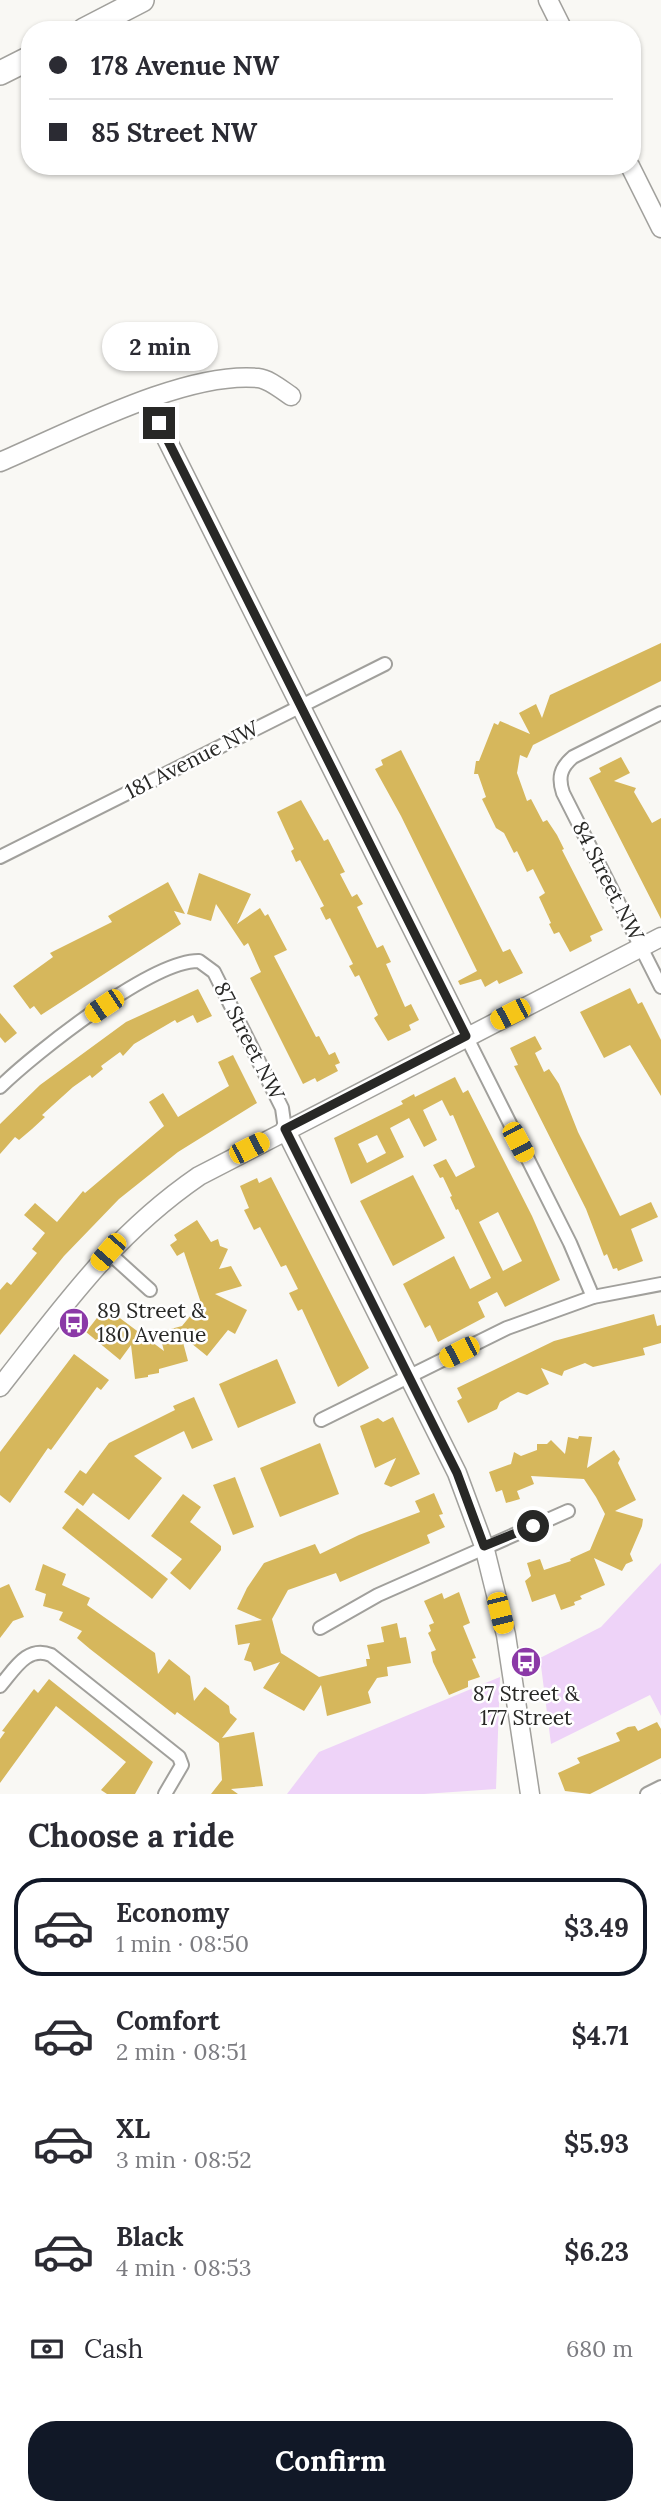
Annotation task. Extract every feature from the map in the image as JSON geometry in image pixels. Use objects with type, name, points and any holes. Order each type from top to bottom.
[{"type":"highway","points":[[101,21],[142,0]]},
{"type":"highway","points":[[0,73],[21,62]]},
{"type":"street","points":[[548,0],[558,21]]},
{"type":"street","points":[[634,175],[661,228]]},
{"type":"street","points":[[0,462],[147,400],[211,381],[261,378],[291,396]]},
{"type":"street","points":[[147,400],[570,1243],[593,1297]]},
{"type":"street","name":"181 Avenue NW","points":[[0,856],[385,664]]},
{"type":"street","name":"84 Street NW","points":[[661,713],[573,757],[561,773],[563,793],[661,987]]},
{"type":"street","points":[[0,1387],[108,1252],[172,1195],[230,1157],[661,937]]},
{"type":"street","name":"87 Street NW","points":[[0,1087],[38,1053],[104,1006],[179,964],[199,961],[214,972],[282,1108],[285,1129],[411,1376],[457,1473],[484,1546],[506,1635],[530,1794]]},
{"type":"street","points":[[108,1252],[150,1290]]},
{"type":"street","points":[[321,1420],[507,1328],[593,1297],[661,1284]]},
{"type":"street","points":[[320,1628],[378,1595],[568,1511]]},
{"type":"street","points":[[0,1686],[22,1659],[37,1651],[51,1655],[179,1757],[182,1765],[165,1794]]},
{"type":"street","points":[[647,1794],[661,1787]]},
{"type":"shaded area","points":[[661,1563],[661,1716],[650,1695],[551,1744],[540,1658],[601,1627]]},
{"type":"shaded area","points":[[500,1677],[496,1789],[424,1794],[287,1794],[319,1752]]},
{"type":"building","points":[[661,643],[661,681],[533,745],[527,758],[520,755],[517,773],[527,801],[531,799],[543,822],[547,820],[557,835],[603,930],[590,936],[592,941],[570,952],[559,932],[554,934],[549,924],[551,923],[539,897],[545,893],[533,869],[527,872],[517,851],[514,853],[504,833],[496,828],[482,799],[486,797],[478,774],[474,774],[476,761],[479,761],[494,723],[498,725],[500,721],[530,734],[519,713],[536,704],[542,718],[550,695]]},
{"type":"building","points":[[401,750],[503,952],[510,949],[523,973],[499,984],[497,980],[485,987],[481,979],[460,985],[458,981],[477,971],[375,769],[383,765],[381,760]]},
{"type":"building","points":[[621,757],[630,773],[614,781],[636,788],[634,792],[652,823],[661,818],[661,919],[589,778],[601,772],[599,768]]},
{"type":"building","points":[[301,800],[324,841],[328,839],[345,872],[340,874],[352,897],[357,894],[363,904],[357,907],[377,948],[383,945],[391,962],[386,964],[405,1007],[411,1004],[419,1020],[409,1025],[411,1030],[388,1041],[374,1018],[378,1015],[359,975],[355,977],[349,966],[353,964],[330,918],[326,920],[320,908],[324,906],[300,860],[296,862],[291,851],[294,849],[277,812]]},
{"type":"building","points":[[199,873],[251,894],[237,924],[260,908],[265,916],[268,914],[287,950],[274,956],[316,1037],[319,1036],[329,1055],[335,1052],[340,1063],[335,1065],[338,1071],[317,1082],[315,1078],[303,1084],[250,978],[261,972],[248,943],[244,946],[216,904],[211,921],[187,914]]},
{"type":"building","points":[[168,882],[185,914],[174,911],[181,924],[41,1015],[34,1006],[30,1009],[13,986],[53,957],[50,953],[112,922],[108,916]]},
{"type":"building","points":[[630,988],[638,1004],[642,1002],[661,1040],[661,1096],[630,1045],[604,1058],[580,1012]]},
{"type":"building","points":[[198,989],[212,1016],[197,1023],[193,1015],[177,1023],[175,1020],[134,1044],[123,1056],[120,1052],[101,1066],[103,1069],[92,1078],[90,1075],[73,1087],[42,1115],[45,1117],[32,1129],[19,1140],[15,1137],[0,1154],[0,1124],[40,1085],[126,1022]]},
{"type":"building","points":[[0,1013],[17,1033],[5,1043],[0,1037]]},
{"type":"building","points":[[535,1036],[542,1049],[535,1053],[544,1072],[549,1069],[559,1084],[578,1132],[620,1216],[651,1202],[658,1217],[631,1229],[643,1261],[618,1271],[617,1268],[613,1269],[607,1254],[604,1256],[586,1209],[514,1066],[518,1065],[510,1048]]},
{"type":"building","points":[[233,1055],[257,1103],[178,1152],[119,1199],[64,1256],[0,1335],[0,1290],[7,1282],[11,1285],[37,1253],[32,1249],[45,1233],[24,1215],[35,1203],[57,1222],[83,1191],[85,1193],[164,1126],[149,1102],[163,1093],[178,1117],[229,1086],[218,1062]]},
{"type":"building","points":[[455,1077],[463,1093],[468,1090],[532,1216],[560,1280],[505,1307],[497,1292],[478,1302],[485,1317],[438,1342],[430,1325],[425,1328],[403,1284],[454,1256],[470,1289],[491,1278],[458,1209],[456,1210],[443,1177],[440,1178],[433,1165],[446,1159],[456,1177],[475,1167],[453,1115],[450,1116],[442,1100],[423,1110],[437,1140],[424,1147],[409,1118],[390,1128],[404,1157],[351,1184],[334,1138],[403,1104],[401,1101],[414,1094],[415,1097]],"holes":[[[377,1135],[386,1153],[367,1163],[358,1144]],[[498,1212],[522,1261],[503,1271],[479,1222]]]},
{"type":"building","points":[[413,1175],[445,1238],[393,1266],[360,1201]]},
{"type":"building","points":[[271,1177],[369,1368],[338,1387],[302,1309],[298,1311],[289,1293],[298,1289],[286,1265],[281,1267],[260,1227],[254,1230],[244,1210],[249,1208],[240,1186],[257,1178],[259,1183]]},
{"type":"building","points":[[197,1220],[211,1242],[218,1239],[220,1246],[228,1249],[219,1269],[231,1266],[242,1286],[215,1294],[247,1310],[235,1334],[228,1330],[207,1356],[181,1335],[188,1361],[159,1369],[159,1373],[148,1377],[135,1379],[131,1345],[120,1360],[86,1332],[100,1314],[103,1317],[109,1310],[164,1351],[159,1332],[182,1326],[201,1303],[184,1252],[177,1256],[170,1245],[177,1240],[174,1235]]},
{"type":"building","points":[[654,1314],[657,1326],[661,1325],[661,1343],[643,1348],[645,1355],[593,1367],[585,1363],[564,1371],[562,1376],[541,1368],[549,1384],[527,1395],[518,1392],[500,1402],[497,1409],[468,1423],[457,1401],[462,1398],[457,1388],[554,1341]]},
{"type":"building","points":[[74,1354],[109,1380],[101,1390],[97,1387],[51,1450],[48,1448],[10,1503],[0,1495],[0,1452]]},
{"type":"building","points":[[277,1359],[296,1403],[238,1428],[219,1384]]},
{"type":"building","points":[[194,1397],[213,1440],[192,1449],[184,1431],[134,1456],[162,1478],[129,1520],[93,1493],[83,1506],[64,1492],[80,1470],[86,1474],[109,1443],[175,1410],[173,1406]]},
{"type":"building","points":[[393,1417],[420,1474],[391,1487],[384,1484],[396,1458],[375,1468],[360,1426],[378,1418],[383,1422]]},
{"type":"building","points":[[579,1436],[592,1437],[587,1468],[614,1450],[636,1500],[615,1511],[643,1519],[630,1554],[633,1561],[626,1564],[622,1571],[594,1558],[605,1585],[580,1596],[582,1599],[574,1602],[575,1605],[561,1610],[555,1594],[532,1602],[525,1581],[531,1576],[527,1563],[540,1559],[544,1570],[571,1561],[570,1559],[590,1550],[605,1514],[584,1479],[531,1476],[534,1484],[517,1491],[520,1499],[506,1503],[502,1490],[496,1492],[489,1472],[511,1464],[514,1452],[521,1456],[537,1450],[537,1444],[547,1444],[551,1440],[565,1454],[568,1437],[578,1439]]},
{"type":"building","points":[[320,1443],[339,1494],[280,1517],[260,1468]]},
{"type":"building","points":[[235,1477],[254,1527],[233,1535],[213,1485]]},
{"type":"building","points":[[434,1493],[445,1527],[427,1535],[430,1543],[340,1582],[336,1573],[288,1590],[272,1619],[281,1653],[319,1677],[367,1666],[366,1659],[370,1659],[367,1645],[384,1642],[381,1627],[397,1623],[400,1638],[406,1637],[411,1663],[387,1667],[388,1676],[377,1678],[368,1692],[371,1703],[327,1716],[321,1685],[304,1711],[263,1688],[280,1662],[254,1671],[251,1662],[244,1660],[250,1643],[238,1645],[235,1625],[262,1620],[237,1609],[264,1563],[315,1544],[320,1554],[359,1535],[420,1512],[415,1501]]},
{"type":"building","points":[[183,1494],[201,1507],[190,1522],[221,1546],[221,1550],[190,1590],[170,1573],[182,1559],[151,1536]]},
{"type":"building","points":[[77,1508],[168,1579],[152,1599],[62,1528]]},
{"type":"building","points":[[43,1564],[66,1574],[62,1585],[90,1598],[87,1605],[155,1653],[158,1674],[169,1659],[190,1676],[194,1701],[205,1687],[229,1706],[230,1713],[237,1719],[222,1738],[254,1732],[263,1786],[231,1789],[238,1794],[211,1794],[222,1780],[219,1743],[177,1712],[175,1715],[90,1649],[77,1638],[82,1631],[59,1620],[63,1612],[43,1606],[46,1594],[35,1590]]},
{"type":"building","points":[[9,1584],[24,1617],[13,1621],[0,1638],[0,1588]]},
{"type":"building","points":[[459,1592],[470,1623],[463,1626],[476,1658],[472,1659],[480,1677],[468,1681],[468,1687],[449,1695],[433,1662],[431,1652],[436,1650],[428,1633],[431,1631],[429,1625],[434,1623],[424,1601],[442,1593],[444,1599]]},
{"type":"building","points":[[49,1679],[153,1762],[135,1794],[107,1794],[101,1790],[126,1762],[56,1706],[0,1783],[0,1739],[5,1732],[2,1731],[34,1689],[38,1693]]},
{"type":"building","points":[[657,1722],[661,1729],[661,1758],[590,1794],[565,1791],[558,1773],[580,1763],[577,1758],[620,1741],[616,1733],[628,1727],[635,1726],[638,1731]]},
{"type":"place","name":"89 Street & 180 Avenue","points":[[74,1323]]},
{"type":"place","name":"87 Street & 177 Street","points":[[526,1662]]},
{"type":"route","points":[[159,423],[466,1036],[285,1129],[377,1315],[411,1376],[457,1473],[484,1546],[533,1526]]}]
